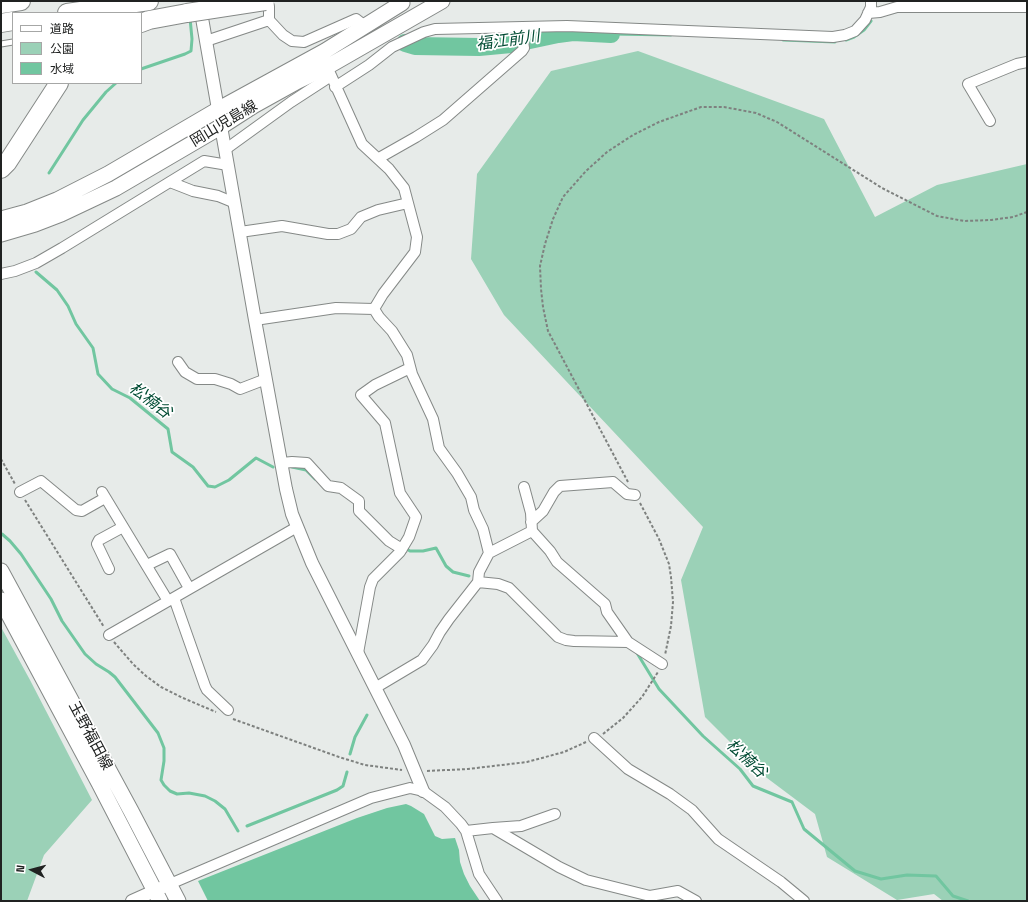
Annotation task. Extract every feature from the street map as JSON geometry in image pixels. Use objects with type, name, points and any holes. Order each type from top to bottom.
[{"type":"highway","points":[[1,4],[21,1]]},
{"type":"highway","points":[[73,12],[149,1]]},
{"type":"highway","points":[[144,22],[193,7],[267,4]]},
{"type":"highway","points":[[1,23],[12,21]]},
{"type":"highway","points":[[1,170],[58,84]]},
{"type":"main road","name":"岡山児島線","points":[[1,234],[35,224],[61,214],[116,188],[259,103],[442,1]]},
{"type":"main road","name":"岡山児島線","points":[[1,219],[27,212],[57,200],[108,174],[219,109],[326,66],[365,26],[402,3]]},
{"type":"main road","name":"玉野福田線","points":[[1,572],[178,901]]},
{"type":"main road","name":"玉野福田線","points":[[1,600],[158,896]]},
{"type":"street","points":[[335,87],[369,65],[392,47],[424,32],[435,29],[522,36],[567,26],[833,37],[845,35],[855,31],[865,20],[871,7],[871,1]]},
{"type":"street","points":[[267,4],[269,20],[283,35],[292,41],[304,42],[356,19],[365,26]]},
{"type":"street","points":[[193,7],[206,41],[266,379],[282,464],[296,527],[312,563],[416,772],[423,791]]},
{"type":"street","points":[[868,13],[880,12],[897,7],[1027,7]]},
{"type":"street","points":[[206,41],[269,20]]},
{"type":"street","points":[[379,158],[443,120],[522,51],[524,48],[522,36]]},
{"type":"street","points":[[990,121],[968,84],[1017,64],[1027,62]]},
{"type":"street","points":[[226,150],[291,102],[326,66],[362,144],[379,158],[404,188],[417,237],[415,252],[383,294],[374,309]]},
{"type":"street","points":[[1,274],[15,271],[36,263],[204,161],[228,165]]},
{"type":"street","points":[[170,182],[193,191],[218,196],[235,203]]},
{"type":"street","points":[[240,232],[282,226],[328,234],[338,234],[351,229],[361,217],[378,210],[408,202]]},
{"type":"street","points":[[256,320],[336,308],[374,309],[392,331],[407,355],[410,368],[433,419],[439,448],[457,473],[471,497],[474,510],[483,529],[489,553]]},
{"type":"street","points":[[178,362],[185,372],[197,380],[215,379],[231,384],[240,389],[266,379]]},
{"type":"street","points":[[358,653],[370,586],[374,578],[402,550],[409,537],[416,517],[400,493],[385,423],[361,395],[375,385],[410,368]]},
{"type":"street","points":[[282,464],[292,462],[307,463],[328,486],[341,488],[359,501],[359,511],[389,541],[402,550]]},
{"type":"street","points":[[20,492],[40,481],[76,510],[82,511],[103,495],[146,565],[171,600],[205,686],[225,713]]},
{"type":"street","points":[[375,688],[422,660],[449,619],[478,582],[479,572],[489,553],[532,527],[554,492],[560,486],[613,482],[627,494],[635,495]]},
{"type":"street","points":[[524,487],[531,513],[532,527],[557,562],[605,604],[607,612],[628,642],[662,664]]},
{"type":"street","points":[[109,569],[97,544],[99,540],[123,527]]},
{"type":"street","points":[[109,635],[296,527]]},
{"type":"street","points":[[146,565],[170,554],[189,588]]},
{"type":"street","points":[[478,582],[498,584],[509,588],[558,637],[574,641],[628,642]]},
{"type":"street","points":[[594,738],[628,769],[670,794],[692,810],[718,838],[781,882],[804,901]]},
{"type":"street","points":[[132,901],[158,896],[170,884],[372,798],[410,788],[423,791],[445,807],[461,824],[466,831],[479,874],[497,901]]},
{"type":"street","points":[[466,831],[521,826],[555,814]]},
{"type":"street","points":[[493,828],[559,867],[586,880],[650,896],[678,891],[696,901]]},
{"type":"lane","points":[[1,44],[12,42]]},
{"type":"path","points":[[1,459],[109,635],[133,664],[161,687],[183,698],[364,765],[416,772],[468,769],[527,762],[564,752],[600,736],[623,718],[642,697],[657,675],[669,640],[671,626],[673,602],[671,577],[669,564],[659,539],[548,331],[543,307],[540,266],[545,244],[553,219],[563,197],[586,171],[607,152],[633,135],[659,122],[701,107],[724,107],[756,114],[777,122],[882,188],[937,216],[964,221],[991,220],[1013,217],[1027,212]]},
{"type":"green space","points":[[638,51],[824,119],[875,217],[937,185],[1027,164],[1027,901],[943,901],[934,894],[897,900],[827,857],[815,814],[763,775],[705,717],[681,580],[703,527],[504,315],[471,259],[477,174],[551,71]]},
{"type":"green space","points":[[1,627],[92,800],[44,855],[27,901],[1,901]]},
{"type":"water","points":[[406,804],[424,814],[435,836],[442,839],[455,838],[464,874],[480,901],[208,901],[198,881],[357,818],[387,808]]},
{"type":"waterway","name":"松楠谷","points":[[142,69],[191,51],[192,39],[190,18]]},
{"type":"waterway","points":[[846,40],[854,37],[864,30],[871,21]]},
{"type":"waterway","name":"福江前川","points":[[405,43],[415,46],[479,47],[511,44],[573,32],[611,34]]},
{"type":"waterway","points":[[611,34],[671,35]]},
{"type":"waterway","points":[[783,40],[835,42]]},
{"type":"waterway","name":"松楠谷","points":[[49,173],[83,120],[106,92],[115,84]]},
{"type":"waterway","name":"松楠谷","points":[[36,272],[57,290],[68,306],[76,324],[93,348],[98,374],[112,389],[130,398],[168,429],[172,452],[193,467],[208,486],[215,487],[229,480],[256,458],[273,467]]},
{"type":"waterway","name":"松楠谷","points":[[292,467],[306,470],[315,479]]},
{"type":"waterway","points":[[2,534],[21,554],[51,599],[62,621],[85,654],[96,664],[115,677],[158,733],[164,748],[164,761],[161,780],[164,785],[170,791],[177,794],[189,793],[205,796],[215,801],[225,809],[238,831]]},
{"type":"waterway","name":"松楠谷","points":[[405,548],[410,551],[423,551],[436,548],[446,566],[453,572],[469,576]]},
{"type":"waterway","name":"松楠谷","points":[[637,653],[659,689],[703,736],[740,769],[753,786],[792,802],[804,829],[855,871],[881,879],[907,875],[936,876],[953,896],[968,901]]},
{"type":"waterway","points":[[350,754],[355,737],[367,715]]},
{"type":"waterway","points":[[247,826],[337,790],[343,786],[347,772]]}]
